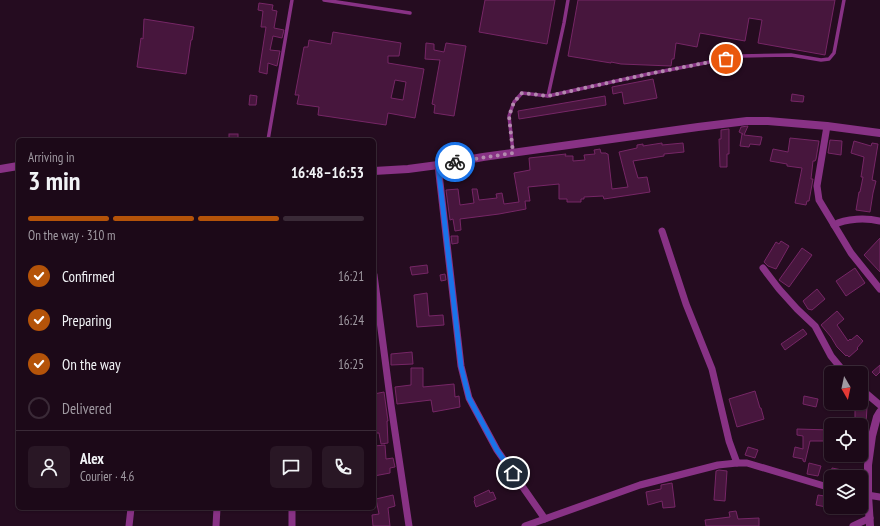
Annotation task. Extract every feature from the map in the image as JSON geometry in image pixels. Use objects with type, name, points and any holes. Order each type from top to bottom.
[{"type":"street","points":[[376,171],[438,165],[483,157],[698,126],[747,121],[768,121],[827,126],[880,133]]},
{"type":"street","points":[[827,126],[817,186],[819,200],[851,253],[880,289]]},
{"type":"street","points":[[438,165],[461,366],[469,398],[497,450],[545,519]]},
{"type":"street","points":[[0,169],[16,166]]},
{"type":"street","points":[[834,224],[840,221],[854,220],[880,221]]},
{"type":"street","points":[[662,231],[686,304],[712,369],[729,441],[737,463]]},
{"type":"street","points":[[763,268],[797,309],[815,326],[831,356],[839,366]]},
{"type":"street","points":[[376,290],[391,405],[410,526]]},
{"type":"street","points":[[868,396],[880,405]]},
{"type":"street","points":[[867,470],[872,436],[880,412]]},
{"type":"street","points":[[525,526],[640,485],[718,465],[737,463],[747,464],[824,486]]},
{"type":"street","points":[[868,495],[880,497]]},
{"type":"street","points":[[129,526],[131,510]]},
{"type":"street","points":[[216,526],[217,510]]},
{"type":"street","points":[[292,510],[292,526]]},
{"type":"street","points":[[853,526],[870,522]]},
{"type":"lane","points":[[268,138],[292,0]]},
{"type":"lane","points":[[324,0],[410,13]]},
{"type":"lane","points":[[548,96],[568,0]]},
{"type":"lane","points":[[513,153],[509,116],[514,102],[522,93],[548,96],[648,74],[741,56],[791,55],[821,60],[829,59],[834,54],[844,0]]},
{"type":"building","points":[[485,0],[555,0],[547,44],[479,32]]},
{"type":"building","points":[[578,0],[835,0],[825,55],[758,43],[762,20],[749,18],[745,41],[700,33],[697,47],[676,43],[674,59],[672,59],[671,66],[621,64],[568,56]]},
{"type":"building","points":[[259,3],[273,5],[272,10],[277,11],[274,28],[284,30],[282,38],[273,36],[270,50],[280,51],[277,66],[268,63],[267,74],[259,72],[266,27],[261,27],[263,11],[258,10]]},
{"type":"building","points":[[144,19],[194,27],[186,74],[137,67],[141,38],[143,39]]},
{"type":"building","points":[[333,32],[401,43],[399,56],[388,56],[388,63],[424,69],[415,118],[388,113],[386,125],[318,115],[319,107],[297,104],[299,95],[295,95],[304,47],[308,47],[309,40],[331,44]],"holes":[[[395,80],[406,82],[403,100],[391,98]]]},
{"type":"building","points":[[426,43],[434,44],[434,50],[444,52],[446,43],[466,46],[454,116],[434,113],[435,105],[432,104],[440,60],[425,59]]},
{"type":"building","points":[[653,79],[657,98],[624,104],[622,92],[613,94],[612,87]]},
{"type":"building","points":[[792,94],[804,96],[803,102],[791,101]]},
{"type":"building","points":[[250,95],[257,96],[256,105],[249,105]]},
{"type":"building","points":[[605,96],[606,105],[519,119],[518,111]]},
{"type":"building","points":[[748,126],[744,135],[762,137],[760,145],[750,144],[749,147],[740,146],[743,134],[739,132],[741,127]]},
{"type":"building","points":[[729,129],[729,154],[727,154],[727,167],[720,167],[719,139],[721,139],[721,130]]},
{"type":"building","points":[[229,134],[238,134],[238,138],[229,138]]},
{"type":"building","points":[[790,138],[819,141],[816,159],[813,161],[811,179],[813,179],[809,201],[807,201],[806,205],[795,203],[802,168],[787,166],[787,164],[770,161],[773,149],[788,152]]},
{"type":"building","points":[[830,140],[842,141],[841,155],[828,153]]},
{"type":"building","points":[[854,141],[871,146],[872,143],[878,144],[872,180],[876,181],[870,212],[856,210],[863,177],[861,177],[864,157],[851,153]]},
{"type":"building","points":[[662,143],[662,145],[683,143],[684,152],[664,154],[664,156],[633,161],[638,178],[647,177],[650,192],[604,199],[603,196],[584,197],[584,199],[581,199],[581,202],[567,202],[567,199],[559,199],[559,184],[528,187],[530,201],[525,201],[526,209],[460,219],[461,230],[455,231],[453,219],[450,220],[446,190],[458,189],[460,205],[474,203],[472,189],[477,189],[479,200],[497,198],[496,194],[502,193],[504,204],[519,202],[514,173],[530,170],[529,158],[566,154],[565,156],[573,156],[573,161],[585,160],[584,155],[595,154],[594,150],[600,149],[601,153],[608,154],[612,189],[628,187],[619,152],[637,148],[637,145],[643,144],[643,146]]},
{"type":"building","points":[[451,236],[458,236],[458,243],[452,244]]},
{"type":"building","points":[[880,238],[880,272],[864,255]]},
{"type":"building","points":[[781,241],[789,246],[776,269],[768,266],[764,262],[776,242],[779,244]]},
{"type":"building","points":[[802,248],[812,255],[789,287],[779,280]]},
{"type":"building","points":[[427,265],[428,273],[412,275],[410,267]]},
{"type":"building","points":[[855,268],[865,283],[846,296],[836,281]]},
{"type":"building","points":[[445,274],[446,280],[441,281],[440,275]]},
{"type":"building","points":[[817,289],[825,299],[812,310],[808,309],[803,301]]},
{"type":"building","points":[[427,293],[429,316],[443,315],[444,325],[417,327],[414,295]]},
{"type":"building","points":[[837,311],[844,319],[837,325],[848,341],[857,335],[863,341],[857,348],[858,349],[849,357],[837,347],[821,325]]},
{"type":"building","points":[[803,329],[807,334],[785,350],[781,344]]},
{"type":"building","points":[[412,352],[413,364],[391,365],[391,354]]},
{"type":"building","points":[[880,365],[880,372],[876,376],[872,372]]},
{"type":"building","points":[[411,368],[423,368],[423,387],[454,384],[455,397],[459,396],[460,407],[433,412],[431,400],[397,404],[395,387],[411,385]]},
{"type":"building","points":[[755,391],[764,419],[737,427],[729,399]]},
{"type":"building","points":[[384,392],[388,421],[388,443],[381,444],[379,433],[376,433],[376,394]]},
{"type":"building","points":[[804,396],[818,399],[816,407],[803,404]]},
{"type":"building","points":[[855,410],[867,410],[866,418],[855,418]]},
{"type":"building","points":[[797,429],[824,430],[824,441],[810,441],[805,462],[803,459],[793,457],[795,447],[803,449],[803,436],[797,435]]},
{"type":"building","points":[[385,445],[386,459],[393,458],[395,467],[390,468],[390,473],[376,476],[376,446]]},
{"type":"building","points":[[748,447],[758,450],[755,458],[745,455]]},
{"type":"building","points":[[809,463],[821,466],[818,476],[807,474]]},
{"type":"building","points":[[832,468],[842,470],[832,470]]},
{"type":"building","points":[[716,471],[727,471],[725,501],[714,500]]},
{"type":"building","points":[[672,483],[675,507],[663,508],[662,501],[648,505],[646,492],[661,489],[661,485]]},
{"type":"building","points":[[489,490],[490,493],[493,492],[496,499],[476,507],[474,497]]},
{"type":"building","points":[[393,495],[395,506],[388,508],[390,526],[373,526],[372,515],[379,514],[376,499]]},
{"type":"building","points":[[818,495],[824,496],[824,507],[816,505]]},
{"type":"building","points":[[736,511],[738,519],[759,518],[759,526],[706,526],[705,520],[730,517],[729,512]]},
{"type":"way so far","points":[[455,162],[513,153],[509,116],[514,102],[522,93],[548,96],[726,59]]},
{"type":"route","points":[[455,162],[438,165],[461,366],[469,398],[497,450],[513,473]]}]
